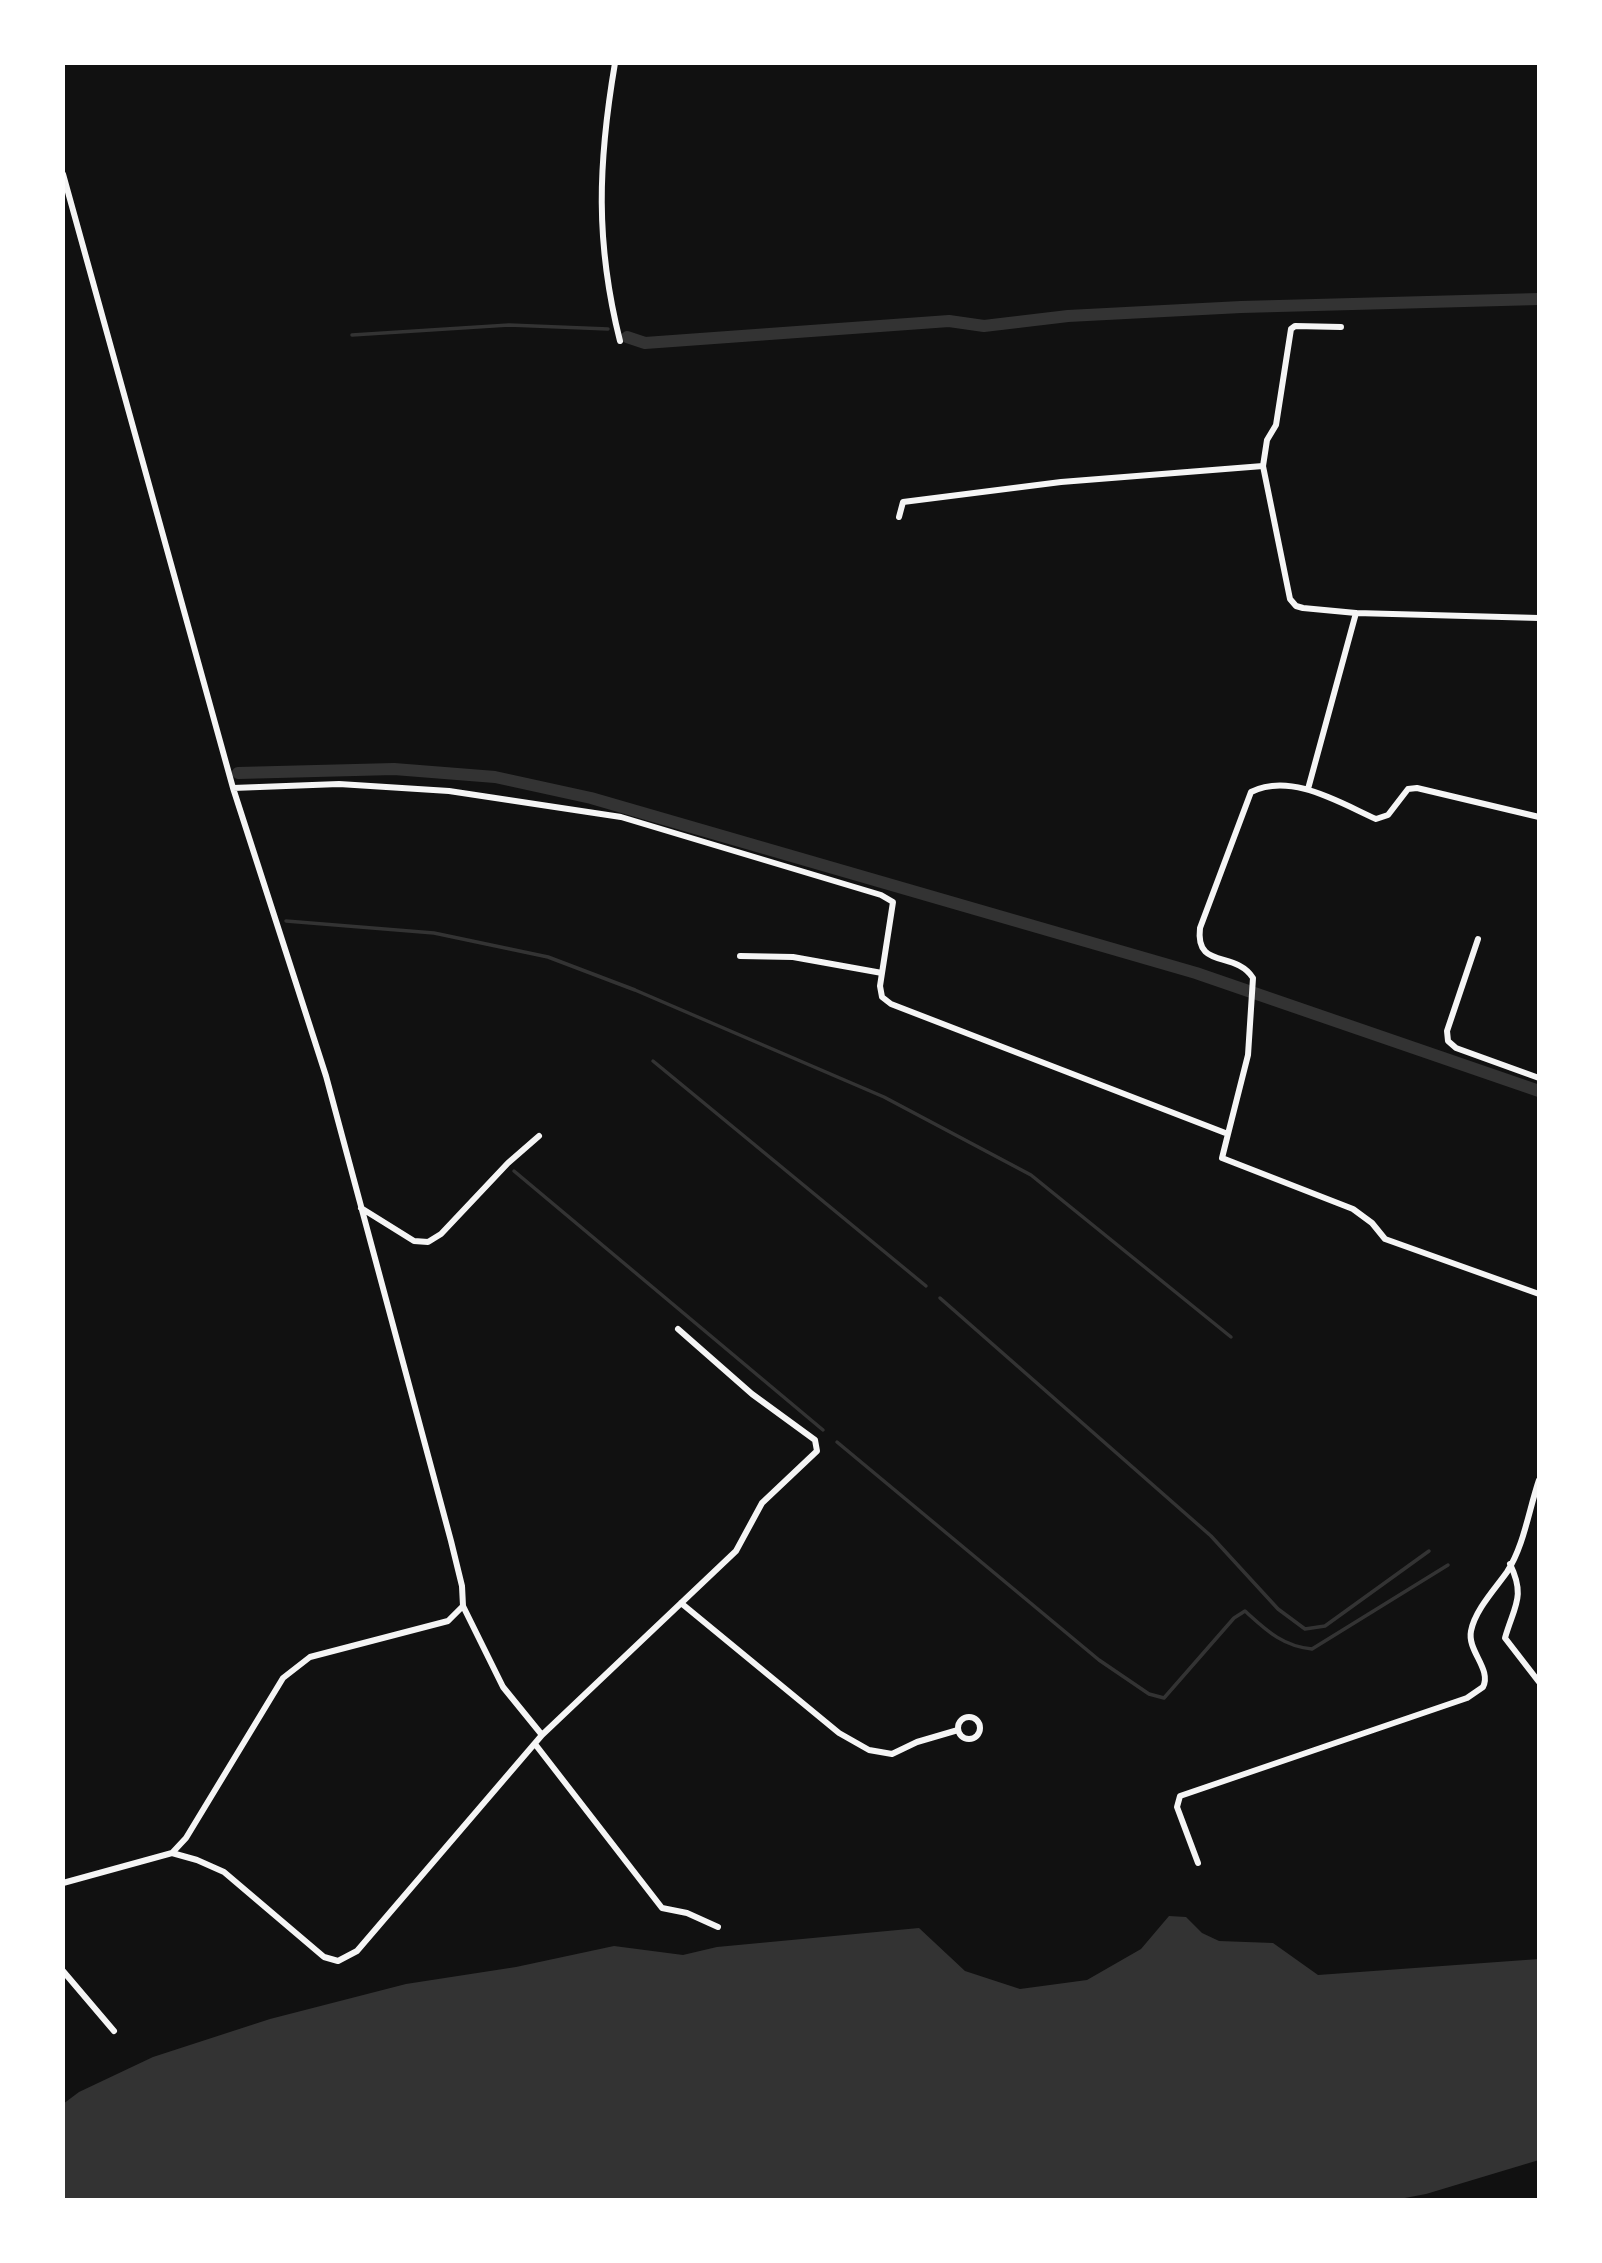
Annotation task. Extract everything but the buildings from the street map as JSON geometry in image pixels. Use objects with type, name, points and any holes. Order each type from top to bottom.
[{"type":"street","points":[[615,63],[599,189],[607,289],[620,341]]},
{"type":"street","points":[[63,174],[233,788],[326,1076],[452,1541],[462,1586],[463,1606],[503,1687],[542,1735]]},
{"type":"street","points":[[1341,327],[1295,326],[1291,329],[1276,425],[1267,440],[1263,466],[1290,599],[1296,606],[1303,608],[1356,613],[1539,618]]},
{"type":"street","points":[[899,517],[903,502],[1061,482],[1263,466]]},
{"type":"street","points":[[1308,789],[1356,613]]},
{"type":"street","points":[[233,788],[339,784],[449,791],[621,817],[787,869],[851,884],[893,902],[882,973],[882,997],[891,1004],[1228,1134]]},
{"type":"street","points":[[1539,817],[1417,788],[1408,789],[1388,815],[1376,819],[1308,789],[1273,786],[1251,792],[1200,928],[1198,944],[1203,953],[1239,964],[1253,978],[1248,1055],[1222,1158],[1353,1209],[1372,1223],[1385,1239],[1539,1294]]},
{"type":"street","points":[[1478,939],[1447,1031],[1448,1041],[1455,1048],[1539,1078]]},
{"type":"street","points":[[740,956],[793,957],[882,973]]},
{"type":"street","points":[[361,1208],[414,1241],[428,1242],[441,1234],[515,1156],[540,1136]]},
{"type":"street","points":[[63,1883],[172,1853],[224,1872],[324,1958],[345,1959],[357,1951],[542,1735],[736,1551],[762,1503],[818,1448],[815,1440],[752,1394],[678,1329]]},
{"type":"street","points":[[1198,1863],[1177,1807],[1180,1796],[1477,1693],[1485,1678],[1471,1641],[1471,1631],[1510,1564],[1539,1480]]},
{"type":"street","points":[[1510,1564],[1519,1583],[1519,1593],[1505,1638],[1539,1682]]},
{"type":"street","points":[[681,1603],[839,1733],[869,1750],[892,1754],[958,1730]]},
{"type":"street","points":[[172,1853],[186,1838],[283,1678],[310,1657],[448,1621],[463,1606]]},
{"type":"street","points":[[535,1744],[662,1908],[687,1913],[718,1927]]},
{"type":"street","points":[[63,1971],[114,2031]]},
{"type":"shaded area","points":[[1169,1916],[1186,1917],[1202,1933],[1219,1941],[1273,1943],[1318,1975],[1539,1959],[1539,2160],[1426,2194],[1394,2200],[63,2200],[63,2104],[79,2092],[153,2057],[270,2019],[406,1984],[516,1967],[614,1946],[683,1955],[717,1947],[919,1928],[965,1971],[1020,1989],[1087,1980],[1141,1949]]},
{"type":"waterway","points":[[627,337],[645,343],[949,321],[984,326],[1068,316],[1241,307],[1539,299]]},
{"type":"waterway","points":[[352,335],[509,325],[608,329]]},
{"type":"waterway","points":[[238,773],[394,769],[495,777],[591,798],[1196,973],[1539,1091]]},
{"type":"waterway","points":[[286,921],[434,933],[548,957],[635,990],[884,1097],[1031,1175],[1231,1337]]},
{"type":"waterway","points":[[653,1061],[926,1286]]},
{"type":"waterway","points":[[514,1171],[823,1430]]},
{"type":"waterway","points":[[940,1298],[1211,1536],[1278,1609],[1305,1629],[1325,1626],[1429,1551]]},
{"type":"waterway","points":[[837,1442],[1099,1660],[1149,1694],[1164,1698],[1234,1618],[1245,1611],[1283,1641],[1312,1649],[1448,1565]]}]
